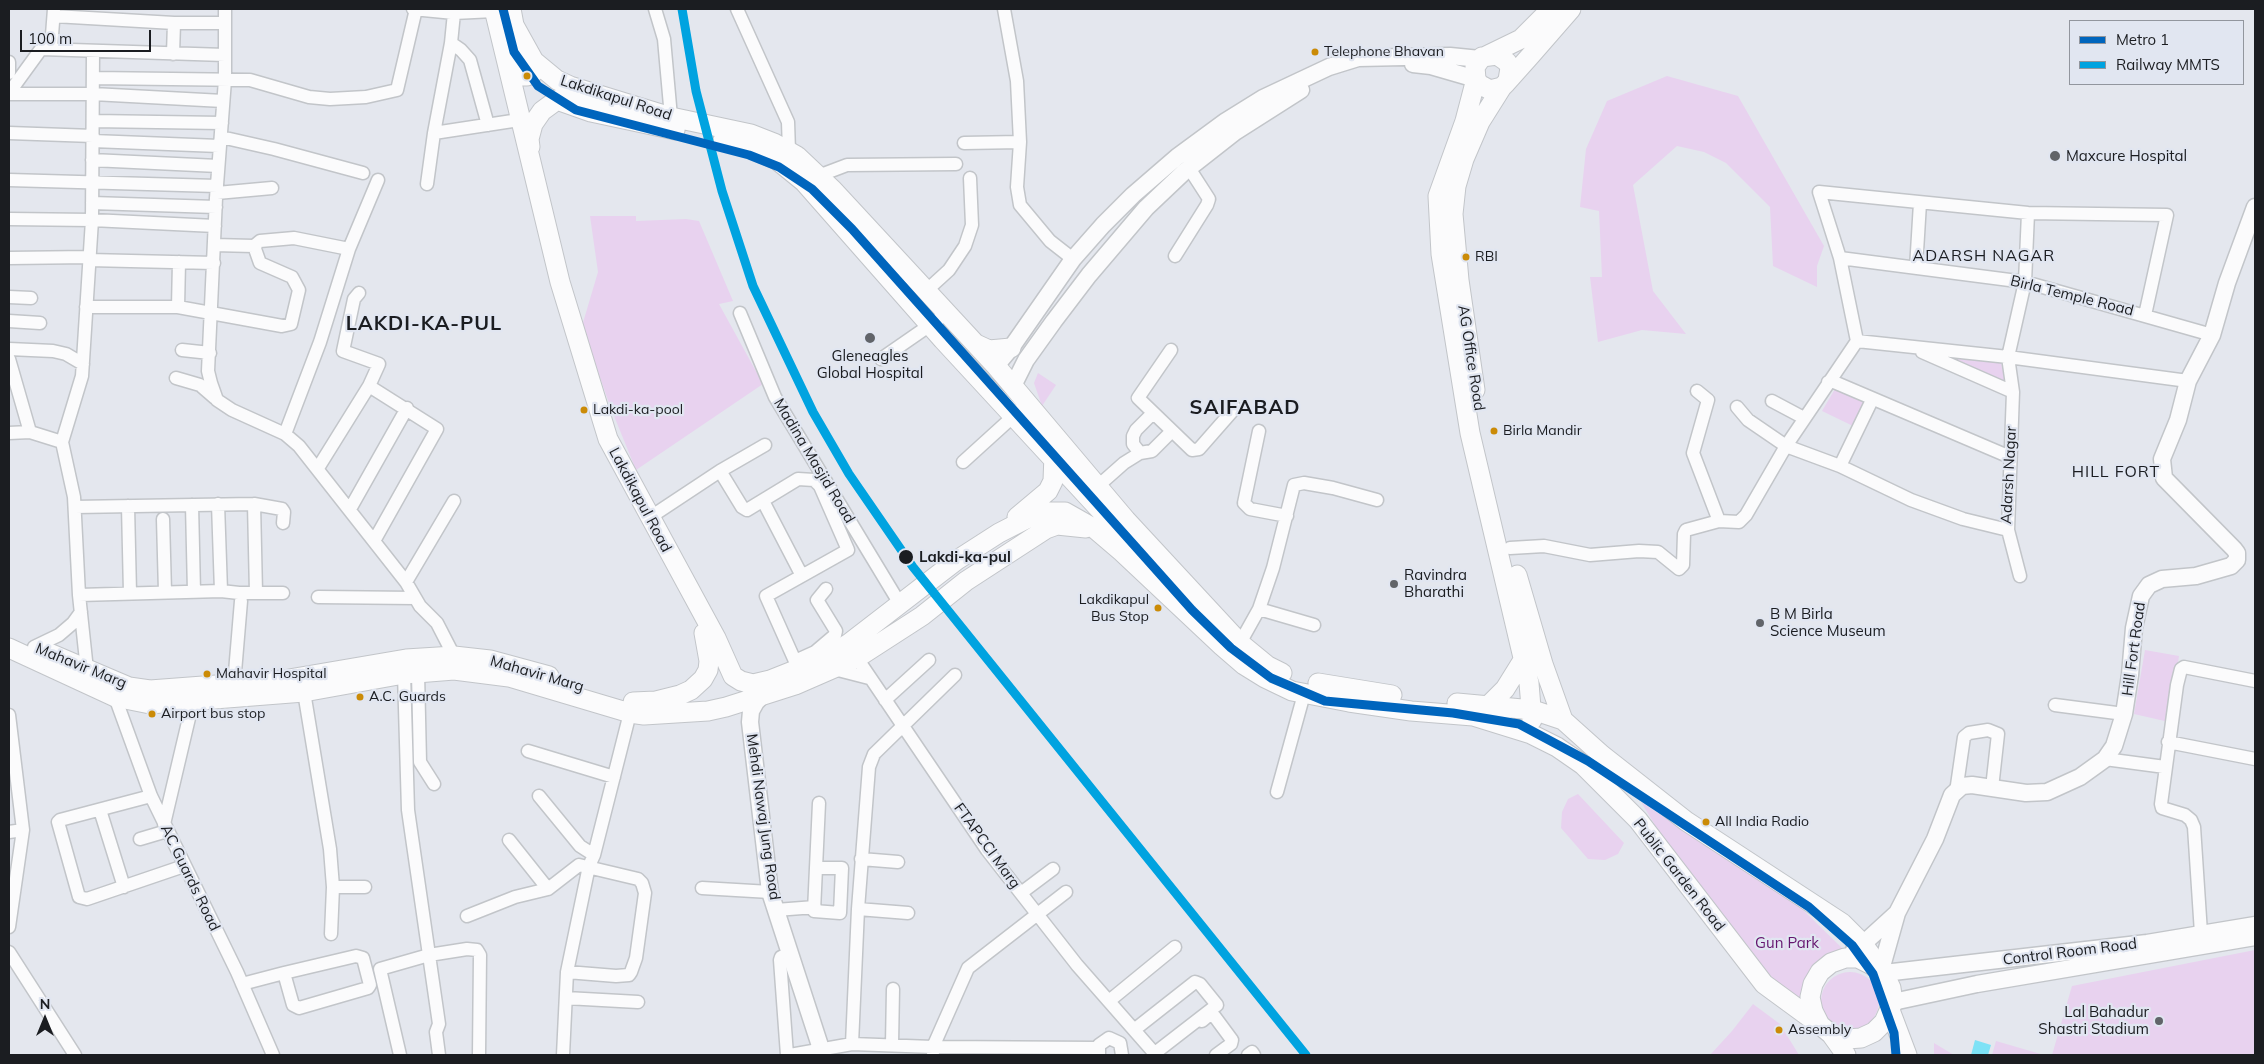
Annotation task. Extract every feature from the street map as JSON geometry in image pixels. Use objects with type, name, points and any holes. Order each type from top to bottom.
[{"type":"highway","points":[[1481,58],[1497,55],[1502,58],[1510,68],[1505,84],[1496,89],[1484,88],[1476,79],[1475,67],[1481,58],[1521,39],[1551,9]]},
{"type":"highway","name":"AG Office Road","points":[[1568,724],[1543,664],[1510,548],[1482,428],[1459,280],[1453,214],[1456,186],[1464,159],[1480,122],[1505,84],[1571,9]]},
{"type":"highway","name":"Lakdikapul Road","points":[[500,10],[514,25],[534,61],[557,80],[681,123],[731,135],[777,160],[798,175],[818,196],[858,245],[1014,418],[1244,666],[1272,682],[1304,694],[1403,710],[1473,716],[1531,734]]},
{"type":"highway","name":"Lakdikapul Road","points":[[500,10],[508,66],[519,120],[530,153],[540,204],[560,282],[608,439],[701,614],[716,638],[733,676],[741,682],[767,688]]},
{"type":"highway","points":[[1521,39],[1522,50],[1531,55]]},
{"type":"highway","points":[[508,66],[521,76],[527,76],[533,73],[534,61]]},
{"type":"highway","name":"AG Office Road","points":[[1476,79],[1466,121],[1438,196],[1441,254],[1470,433],[1523,660],[1532,710],[1531,734]]},
{"type":"highway","points":[[530,153],[529,139],[533,124],[542,111],[557,100],[584,90]]},
{"type":"highway","name":"Lakdikapul Road","points":[[557,100],[591,112],[681,123]]},
{"type":"highway","name":"Lakdikapul Road","points":[[731,135],[751,134],[789,151],[818,176],[996,366],[1098,486],[1134,546]]},
{"type":"highway","points":[[974,344],[989,350],[1011,348]]},
{"type":"highway","name":"Lakdikapul Road","points":[[999,533],[1048,491],[1053,481],[1053,433]]},
{"type":"highway","name":"Lakdikapul Road","points":[[767,688],[797,666],[848,644],[952,564],[999,533],[1040,512],[1052,511],[1065,512],[1095,529],[1134,546],[1156,550],[1240,643],[1268,666],[1301,680],[1438,702],[1532,710],[1568,724]]},
{"type":"highway","name":"Lakdikapul Road","points":[[726,707],[767,688],[834,669],[857,658],[922,616],[966,580],[1046,529],[1057,525],[1072,525],[1095,529]]},
{"type":"highway","name":"Mahavir Marg","points":[[9,647],[115,697],[150,704],[193,701],[277,688],[406,658],[454,656],[516,665],[629,702],[668,699],[691,690],[708,670],[709,660],[701,614]]},
{"type":"highway","name":"Mahavir Marg","points":[[9,647],[34,647],[129,687],[150,690],[234,684],[304,692],[411,673],[454,670],[509,677],[644,715],[726,707]]},
{"type":"highway","points":[[1490,705],[1505,689],[1523,660]]},
{"type":"highway","points":[[671,713],[767,688]]},
{"type":"highway","points":[[1557,746],[1568,724]]},
{"type":"highway","name":"Public Garden Road","points":[[1568,724],[1610,761],[1686,821],[1842,923],[1863,944],[1882,971]]},
{"type":"highway","name":"Public Garden Road","points":[[1531,734],[1557,746],[1583,765],[1638,820],[1764,984],[1826,1029]]},
{"type":"highway","points":[[1846,1055],[1812,1011],[1810,998],[1813,984],[1820,972],[1832,963],[1845,958],[1858,958],[1882,971],[1891,988],[1892,1006],[1907,1055]]},
{"type":"highway","points":[[1826,1029],[1847,1039],[1861,1038],[1874,1032],[1884,1022],[1892,1006]]},
{"type":"main road","points":[[996,366],[1011,348],[1073,259],[1133,195],[1177,157],[1226,121],[1263,98],[1329,67],[1358,58],[1450,56],[1481,58]]},
{"type":"main road","points":[[1013,386],[1026,360],[1089,274],[1146,208],[1189,168],[1235,132],[1318,79],[1362,64],[1397,63],[1431,66],[1476,79]]},
{"type":"main road","name":"Hill Fort Road","points":[[1956,792],[1962,786],[1972,785],[2026,793],[2047,792],[2080,777],[2105,759],[2114,746],[2124,714],[2137,612],[2141,596],[2149,585],[2162,579],[2196,576],[2231,566],[2237,560],[2238,553],[2164,478],[2162,459],[2178,420],[2188,381],[2212,335],[2227,283],[2255,207]]},
{"type":"main road","points":[[1011,348],[1026,360]]},
{"type":"main road","points":[[750,722],[751,711],[767,688]]},
{"type":"main road","points":[[726,707],[740,710],[750,722]]},
{"type":"main road","name":"Mehdi Nawaj Jung Road","points":[[750,722],[770,892],[822,1052]]},
{"type":"main road","points":[[1882,971],[1897,912],[1935,839],[1956,792]]},
{"type":"main road","points":[[1832,963],[1863,944],[1897,912]]},
{"type":"main road","name":"Control Room Road","points":[[1882,971],[2147,943],[2255,925]]},
{"type":"main road","name":"Control Room Road","points":[[1892,1006],[1977,984],[2255,937]]},
{"type":"street","points":[[217,400],[208,371],[218,166],[225,80],[225,9]]},
{"type":"street","points":[[93,78],[250,80],[309,97],[351,99],[396,90],[414,9],[454,12],[500,10]]},
{"type":"street","points":[[655,9],[664,39],[681,123]]},
{"type":"street","points":[[737,9],[788,122],[789,151]]},
{"type":"street","points":[[1004,9],[1017,80],[1020,142],[1017,187],[1020,205],[1050,241],[1073,259]]},
{"type":"street","points":[[51,48],[54,12],[174,23],[225,23]]},
{"type":"street","points":[[427,184],[434,133],[451,43],[454,12]]},
{"type":"street","points":[[173,54],[174,23]]},
{"type":"street","points":[[451,43],[470,60],[488,125]]},
{"type":"street","points":[[9,93],[40,49],[225,55]]},
{"type":"street","points":[[87,670],[79,595],[75,508],[62,442],[82,376],[92,220],[93,52]]},
{"type":"street","points":[[9,62],[9,73]]},
{"type":"street","points":[[9,93],[93,94],[223,101]]},
{"type":"street","points":[[434,133],[519,120]]},
{"type":"street","points":[[93,121],[222,123]]},
{"type":"street","points":[[9,133],[93,139],[220,142],[274,149],[363,173]]},
{"type":"street","points":[[964,143],[1020,142]]},
{"type":"street","points":[[92,160],[218,166]]},
{"type":"street","points":[[818,176],[847,165],[956,164]]},
{"type":"street","points":[[1175,256],[1207,205],[1208,199],[1189,168]]},
{"type":"street","points":[[926,291],[949,270],[964,246],[970,232],[972,225],[970,178]]},
{"type":"street","points":[[9,180],[92,181],[217,190],[272,188]]},
{"type":"street","points":[[285,434],[320,342],[349,249],[378,180]]},
{"type":"street","points":[[1510,548],[1544,546],[1590,554],[1639,551],[1658,552],[1679,569],[1683,565],[1684,534],[1686,530],[1719,521],[1739,522],[1746,515],[1786,446],[1857,341],[1840,258],[1819,192],[2028,213],[2167,215],[2145,315]]},
{"type":"street","points":[[92,203],[216,208]]},
{"type":"street","points":[[1916,268],[1920,203]]},
{"type":"street","name":"Adarsh Nagar","points":[[1737,407],[1748,420],[1786,446],[1840,466],[1910,500],[1963,519],[2008,530],[2013,392],[2008,357],[2025,282],[2028,213]]},
{"type":"street","points":[[9,219],[92,220],[215,226]]},
{"type":"street","points":[[214,245],[254,246],[260,241],[294,238],[349,249]]},
{"type":"street","points":[[86,307],[178,307],[287,326],[294,321],[299,290],[292,277],[260,263],[254,246]]},
{"type":"street","points":[[9,258],[89,258],[214,263]]},
{"type":"street","name":"Birla Temple Road","points":[[1840,258],[2025,282],[2212,335]]},
{"type":"street","points":[[178,307],[179,262]]},
{"type":"street","points":[[318,468],[369,386],[379,364],[343,351],[354,299],[359,293]]},
{"type":"street","points":[[9,297],[31,298]]},
{"type":"street","name":"Madina Masjid Road","points":[[740,313],[780,404],[905,600]]},
{"type":"street","points":[[881,359],[946,314]]},
{"type":"street","points":[[9,321],[40,323]]},
{"type":"street","points":[[1857,341],[2008,357],[2188,381]]},
{"type":"street","points":[[1910,347],[2013,392]]},
{"type":"street","points":[[9,349],[53,351],[66,354],[82,364]]},
{"type":"street","points":[[182,350],[210,353]]},
{"type":"street","points":[[1171,350],[1138,396],[1142,403],[1192,450],[1196,451],[1235,408]]},
{"type":"street","points":[[9,359],[30,432]]},
{"type":"street","points":[[176,378],[200,385],[232,410],[285,434],[300,446],[406,582],[415,598],[437,623],[454,656]]},
{"type":"street","points":[[1828,382],[1834,382],[1872,400],[2010,457]]},
{"type":"street","points":[[369,386],[437,429],[374,542]]},
{"type":"street","points":[[1697,391],[1708,400],[1693,453],[1719,521]]},
{"type":"street","points":[[1840,466],[1872,400]]},
{"type":"street","points":[[1772,401],[1804,418]]},
{"type":"street","points":[[963,462],[1028,404]]},
{"type":"street","points":[[350,509],[406,408]]},
{"type":"street","points":[[1140,454],[1133,444],[1133,436],[1153,413]]},
{"type":"street","points":[[1098,486],[1124,464],[1140,454],[1148,453],[1172,431]]},
{"type":"street","points":[[1259,431],[1244,503],[1250,509],[1287,516]]},
{"type":"street","points":[[9,432],[30,432],[62,442]]},
{"type":"street","points":[[649,518],[762,444]]},
{"type":"street","points":[[720,471],[744,508],[750,509],[783,486],[798,479],[814,480],[820,486],[848,550],[801,574],[766,596],[797,666],[835,635],[836,631],[817,600],[826,589]]},
{"type":"street","points":[[1240,643],[1259,608],[1273,568],[1292,489],[1299,483],[1334,488],[1377,500]]},
{"type":"street","points":[[406,582],[454,501]]},
{"type":"street","points":[[763,501],[801,574]]},
{"type":"street","points":[[218,504],[221,591]]},
{"type":"street","points":[[75,508],[254,504],[282,509],[284,512],[283,523]]},
{"type":"street","points":[[254,504],[256,593]]},
{"type":"street","points":[[192,505],[194,592]]},
{"type":"street","points":[[128,506],[130,594]]},
{"type":"street","points":[[163,519],[164,592]]},
{"type":"street","points":[[2008,530],[2020,576]]},
{"type":"street","points":[[79,595],[221,591],[283,593]]},
{"type":"street","points":[[318,597],[415,598]]},
{"type":"street","points":[[234,684],[242,601]]},
{"type":"street","points":[[1259,608],[1314,625]]},
{"type":"street","points":[[34,647],[59,635],[73,623],[81,612]]},
{"type":"street","name":"FTAPCCI Marg","points":[[857,658],[987,850],[1077,965],[1158,1055]]},
{"type":"street","points":[[885,700],[929,660]]},
{"type":"street","points":[[2200,933],[2194,826],[2185,815],[2162,808],[2161,804],[2168,742],[2181,668],[2185,667],[2255,681]]},
{"type":"street","points":[[834,669],[869,678]]},
{"type":"street","points":[[411,673],[420,762],[428,783]]},
{"type":"street","points":[[411,673],[408,810],[439,1024],[436,1032],[439,1055]]},
{"type":"street","points":[[852,1044],[858,909],[869,767],[874,754],[955,675]]},
{"type":"street","points":[[304,692],[326,822],[333,887],[331,934]]},
{"type":"street","points":[[1277,792],[1304,694]]},
{"type":"street","name":"AC Guards Road","points":[[115,697],[151,796],[165,828],[242,984],[273,1055]]},
{"type":"street","points":[[140,839],[165,828],[193,701]]},
{"type":"street","points":[[2055,705],[2124,714]]},
{"type":"street","points":[[563,1055],[567,972],[592,860],[630,712]]},
{"type":"street","points":[[9,714],[9,735],[23,830],[9,927]]},
{"type":"street","points":[[1956,792],[1964,737],[1969,733],[1988,730],[1998,734],[1992,788]]},
{"type":"street","points":[[2168,742],[2255,759]]},
{"type":"street","points":[[528,751],[614,777]]},
{"type":"street","points":[[2105,759],[2165,767]]},
{"type":"street","points":[[151,796],[58,822],[79,897],[87,899],[184,866]]},
{"type":"street","points":[[539,796],[592,860],[638,879],[642,883],[644,894],[636,958],[629,975],[567,972]]},
{"type":"street","points":[[818,803],[814,911],[840,913],[842,868]]},
{"type":"street","points":[[100,810],[124,887]]},
{"type":"street","points":[[9,832],[23,830]]},
{"type":"street","points":[[509,840],[548,888]]},
{"type":"street","points":[[467,916],[515,896],[548,888],[579,865],[592,860]]},
{"type":"street","points":[[817,868],[842,868],[861,864],[898,862]]},
{"type":"street","points":[[1021,893],[1053,868]]},
{"type":"street","points":[[333,887],[365,887]]},
{"type":"street","points":[[702,888],[770,892]]},
{"type":"street","points":[[933,1051],[968,968],[1066,892]]},
{"type":"street","points":[[776,910],[815,907]]},
{"type":"street","points":[[858,909],[908,913]]},
{"type":"street","points":[[1109,1000],[1176,947]]},
{"type":"street","points":[[400,1055],[380,969],[429,955],[468,949],[477,950],[480,955],[479,1055]]},
{"type":"street","points":[[9,952],[75,1055]]},
{"type":"street","points":[[791,954],[781,957],[780,960],[789,1055],[822,1052],[852,1044],[892,1044],[933,1051],[1098,1052],[1105,1039],[1113,1039],[1132,1028],[1195,982],[1200,984],[1217,1005],[1158,1055]]},
{"type":"street","points":[[242,984],[284,973],[359,956],[365,961],[370,985],[368,988],[299,1008],[293,1005],[284,973]]},
{"type":"street","points":[[892,1044],[893,989]]},
{"type":"street","points":[[566,998],[638,1002]]},
{"type":"street","points":[[1158,1055],[1209,1015],[1215,1017],[1232,1040],[1231,1044],[1216,1055]]},
{"type":"street","points":[[1113,1039],[1122,1047],[1122,1055]]},
{"type":"street","points":[[1248,1055],[1252,1052],[1254,1055]]},
{"type":"green space","points":[[1667,76],[1738,96],[1824,246],[1817,266],[1817,287],[1773,266],[1770,207],[1726,163],[1704,152],[1677,146],[1633,185],[1653,291],[1686,334],[1642,330],[1598,342],[1590,277],[1602,277],[1599,211],[1580,207],[1586,149],[1607,101]]},
{"type":"green space","points":[[590,216],[636,216],[636,221],[686,219],[699,221],[733,301],[719,304],[763,384],[636,470],[610,406],[582,326],[598,272]]},
{"type":"green space","points":[[1945,354],[2000,358],[2005,382]]},
{"type":"green space","points":[[1038,373],[1056,385],[1042,406],[1034,383]]},
{"type":"green space","points":[[1835,389],[1866,402],[1853,426],[1822,411]]},
{"type":"green space","points":[[2145,650],[2179,656],[2169,722],[2134,714]]},
{"type":"green space","points":[[1578,794],[1624,843],[1618,854],[1605,860],[1588,859],[1561,828],[1562,812],[1568,799]]},
{"type":"green space","name":"Gun Park","points":[[1641,802],[1797,904],[1843,949],[1801,1003],[1784,990],[1728,930],[1667,845]]},
{"type":"green space","name":"Lal Bahadur Shastri Stadium","points":[[2255,950],[2255,1055],[2052,1055],[2072,986]]},
{"type":"green space","points":[[1850,972],[1861,974],[1874,985],[1879,1001],[1877,1012],[1866,1025],[1850,1030],[1839,1028],[1826,1017],[1821,1001],[1823,990],[1834,977]]},
{"type":"green space","points":[[1753,1004],[1780,1024],[1799,1055],[1710,1055]]},
{"type":"green space","points":[[1996,1041],[2044,1055],[1992,1055]]},
{"type":"green space","points":[[1934,1043],[1954,1055],[1934,1055]]},
{"type":"water","points":[[1975,1040],[1991,1045],[1988,1055],[1971,1055]]},
{"type":"metro line","name":"1","points":[[503,9],[514,52],[538,86],[576,110],[749,155],[779,167],[812,189],[852,229],[1192,610],[1231,648],[1271,678],[1325,701],[1453,713],[1519,724],[1588,761],[1809,907],[1852,945],[1873,974],[1894,1033],[1896,1055]]},
{"type":"rail line","name":"MMTS","points":[[682,9],[696,91],[722,191],[753,286],[813,412],[849,474],[913,567],[1306,1055]]},
{"type":"place","name":"Telephone Bhavan","points":[[1315,52]]},
{"type":"place","name":"Maxcure Hospital","points":[[2055,156]]},
{"type":"place","name":"RBI","points":[[1466,257]]},
{"type":"place","name":"Gleneagles Global Hospital","points":[[870,338]]},
{"type":"place","name":"Lakdi-ka-pool","points":[[584,410]]},
{"type":"place","name":"Birla Mandir","points":[[1494,431]]},
{"type":"place","name":"Lakdi-ka-pul","points":[[906,557]]},
{"type":"place","name":"Ravindra Bharathi","points":[[1394,584]]},
{"type":"place","name":"Lakdikapul Bus Stop","points":[[1158,608]]},
{"type":"place","name":"B M Birla Science Museum","points":[[1760,623]]},
{"type":"place","name":"Mahavir Hospital","points":[[207,674]]},
{"type":"place","name":"A.C. Guards","points":[[360,697]]},
{"type":"place","name":"Airport bus stop","points":[[152,714]]},
{"type":"place","name":"All India Radio","points":[[1706,822]]},
{"type":"place","name":"Lal Bahadur Shastri Stadium","points":[[2159,1021]]},
{"type":"place","name":"Assembly","points":[[1779,1030]]},
{"type":"district","name":"ADARSH NAGAR","points":[[1984,256]]},
{"type":"district","name":"LAKDI-KA-PUL","points":[[424,324]]},
{"type":"district","name":"SAIFABAD","points":[[1245,408]]},
{"type":"district","name":"HILL FORT","points":[[2116,472]]}]
